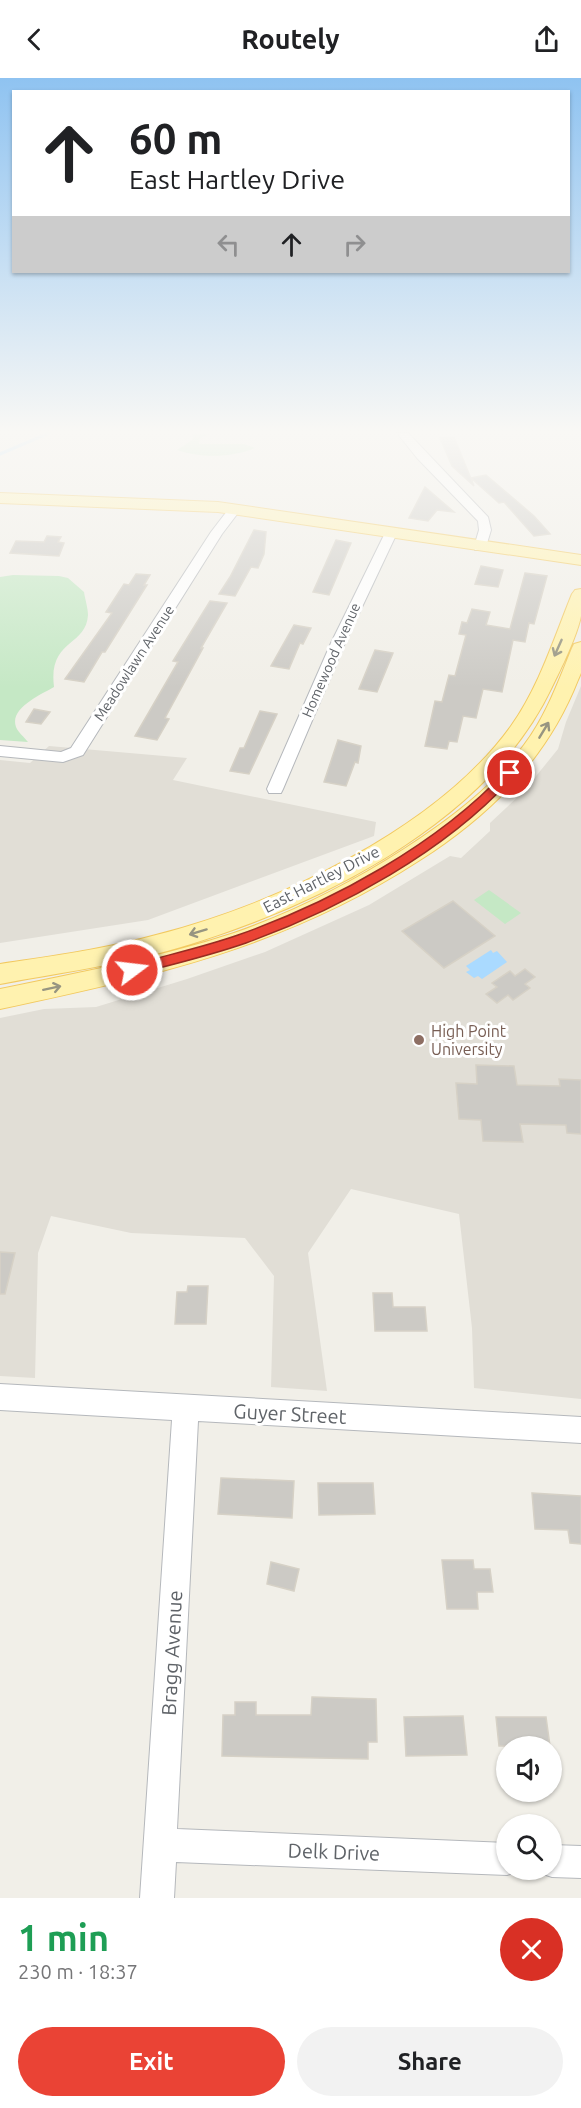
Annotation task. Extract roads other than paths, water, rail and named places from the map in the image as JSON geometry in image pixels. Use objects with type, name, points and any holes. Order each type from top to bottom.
[{"type":"main road","points":[[293,518],[581,560]]},
{"type":"main road","name":"East Hartley Drive","points":[[257,922],[358,865],[418,827],[446,805],[489,765],[534,703],[581,594]]},
{"type":"main road","name":"East Hartley Drive","points":[[257,922],[300,916],[369,881],[450,829],[487,799],[544,732],[581,648]]},
{"type":"main road","points":[[450,829],[446,821],[447,816],[512,754],[522,722]]},
{"type":"main road","points":[[369,881],[382,861],[421,836],[422,831],[418,827]]},
{"type":"main road","points":[[0,974],[134,950],[196,933],[257,922]]},
{"type":"main road","points":[[0,999],[112,976],[172,960],[257,922]]},
{"type":"street","name":"Meadowlawn Avenue","points":[[0,751],[63,757],[77,751],[228,518]]},
{"type":"street","points":[[480,547],[485,530],[482,518]]},
{"type":"street","name":"Homewood Avenue","points":[[275,789],[338,643],[391,533]]},
{"type":"street","name":"Guyer Street","points":[[0,1397],[581,1430]]},
{"type":"street","name":"Bragg Avenue","points":[[157,1898],[186,1408]]},
{"type":"street","name":"Delk Drive","points":[[160,1845],[496,1859]]},
{"type":"street","points":[[562,1861],[581,1862]]},
{"type":"water","points":[[491,950],[493,953],[497,951],[507,962],[482,979],[478,976],[474,978],[466,972],[470,970],[466,966]]},
{"type":"place","name":"High Point University","points":[[419,1040]]}]
